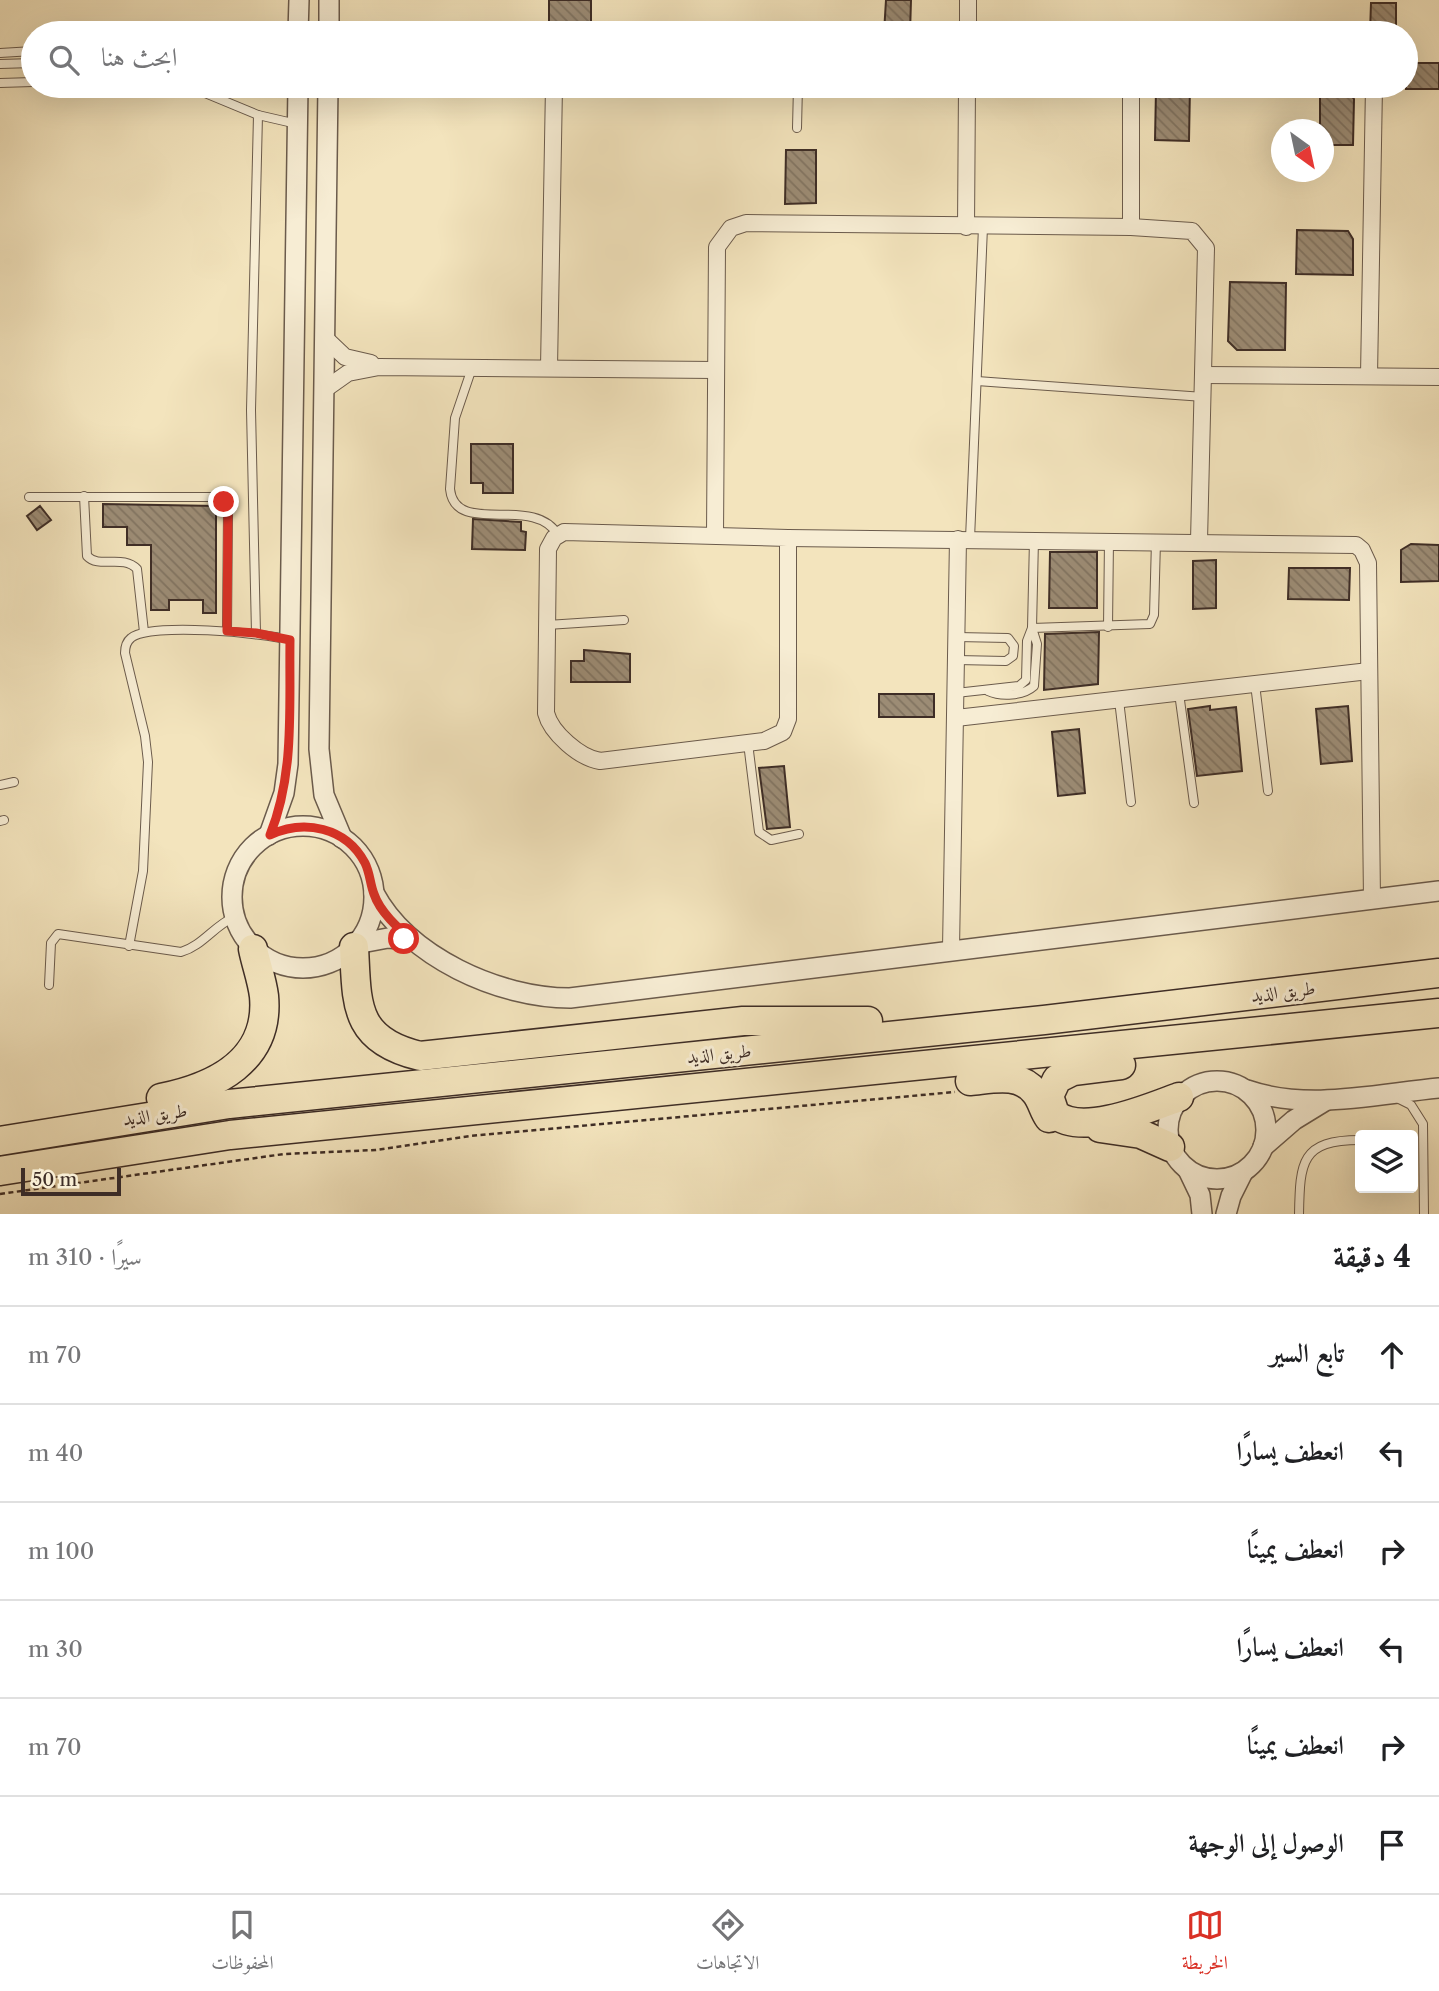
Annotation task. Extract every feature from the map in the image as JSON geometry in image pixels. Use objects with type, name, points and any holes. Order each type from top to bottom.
[{"type":"highway","points":[[355,945],[355,996],[366,1022],[385,1043],[420,1056],[743,1021],[851,1022],[1015,1006],[1026,1008],[1044,1020]]},
{"type":"highway","points":[[56,1130],[102,1112],[199,1088],[233,1071],[253,1047],[263,1018],[262,987],[253,948]]},
{"type":"highway","name":"طريق الذيد","points":[[0,1141],[229,1104],[1044,1020],[1439,973]]},
{"type":"highway","name":"طريق الذيد","points":[[0,1171],[137,1148],[243,1134],[862,1074],[1439,1013]]},
{"type":"highway","points":[[1179,1097],[1128,1115],[1071,1123],[1055,1114],[1049,1096],[1051,1087],[1064,1074],[1192,1053],[1233,1035]]},
{"type":"highway","points":[[862,1074],[893,1086],[909,1088],[1014,1079],[1035,1091],[1046,1114],[1063,1128],[1125,1130],[1170,1147]]},
{"type":"street","points":[[299,0],[299,21]]},
{"type":"street","points":[[329,0],[329,21]]},
{"type":"street","points":[[968,0],[968,21]]},
{"type":"street","points":[[270,835],[284,793],[288,764],[298,98]]},
{"type":"street","points":[[328,98],[320,764],[327,803],[342,838],[365,862],[374,893],[390,919],[412,940],[482,981],[503,989],[547,998],[570,998],[1439,891]]},
{"type":"street","points":[[549,368],[554,98]]},
{"type":"street","points":[[966,227],[967,98]]},
{"type":"street","points":[[1130,98],[1131,227]]},
{"type":"street","points":[[1369,376],[1374,98]]},
{"type":"street","points":[[715,535],[717,247],[730,228],[746,223],[1131,227],[1184,229],[1203,241],[1206,256],[1205,375],[1199,541]]},
{"type":"street","points":[[325,338],[345,358],[379,367]]},
{"type":"street","points":[[324,390],[348,373],[379,367],[716,370]]},
{"type":"street","points":[[1205,375],[1439,377]]},
{"type":"street","points":[[788,538],[786,726],[780,736],[772,740],[606,760],[588,758],[553,729],[548,719],[548,549],[558,535],[570,532],[788,538],[1348,544],[1362,550],[1368,563],[1373,900]]},
{"type":"street","points":[[951,949],[957,637],[964,539]]},
{"type":"street","points":[[956,718],[1370,671]]},
{"type":"street","points":[[342,838],[312,827],[290,827],[270,835],[252,847],[239,865],[231,896],[234,917],[253,948],[281,965],[304,968],[336,960],[355,945],[372,915],[374,893]]},
{"type":"street","points":[[355,945],[388,938],[412,940]]},
{"type":"street","points":[[1202,1214],[1200,1195],[1188,1170],[1170,1147],[1168,1121],[1179,1097],[1204,1082],[1219,1080],[1287,1100],[1329,1099],[1439,1087]]},
{"type":"street","points":[[1226,1214],[1230,1196],[1242,1172],[1255,1161],[1263,1147],[1266,1132],[1265,1116],[1258,1101],[1247,1090]]},
{"type":"street","points":[[1263,1147],[1294,1120],[1329,1099]]},
{"type":"street","points":[[1188,1170],[1215,1179],[1242,1172]]},
{"type":"lane","points":[[0,53],[21,52]]},
{"type":"lane","points":[[0,64],[21,63]]},
{"type":"lane","points":[[0,83],[21,82]]},
{"type":"lane","points":[[217,98],[258,115],[297,124]]},
{"type":"lane","points":[[797,128],[798,98]]},
{"type":"lane","points":[[256,633],[251,386],[258,115]]},
{"type":"lane","points":[[964,539],[977,381],[984,227]]},
{"type":"lane","points":[[472,368],[455,418],[450,489],[453,500],[460,509],[471,513],[538,516],[550,523],[558,535]]},
{"type":"lane","points":[[977,381],[1204,397]]},
{"type":"lane","points":[[83,496],[86,556],[92,561],[129,562],[137,569],[144,632]]},
{"type":"lane","points":[[29,497],[212,497],[224,502],[228,513],[227,631]]},
{"type":"lane","points":[[956,693],[988,691],[1025,683],[1027,641],[1032,628],[1034,540]]},
{"type":"lane","points":[[1108,540],[1108,627]]},
{"type":"lane","points":[[1032,628],[1143,627],[1152,622],[1156,540]]},
{"type":"lane","points":[[547,625],[624,620]]},
{"type":"lane","points":[[128,946],[143,871],[148,762],[125,648],[132,637],[144,632],[227,631],[256,633],[290,640]]},
{"type":"lane","points":[[957,637],[1008,638],[1014,646],[1013,656],[1006,661],[957,660]]},
{"type":"lane","points":[[1255,684],[1268,791]]},
{"type":"lane","points":[[1179,693],[1194,803]]},
{"type":"lane","points":[[1119,700],[1132,802]]},
{"type":"lane","points":[[748,743],[759,832],[771,840],[799,834]]},
{"type":"lane","points":[[0,785],[14,782]]},
{"type":"lane","points":[[49,985],[51,943],[58,934],[181,952],[194,947],[213,929],[234,917]]},
{"type":"lane","points":[[1386,1093],[1419,1113],[1425,1140],[1424,1214]]},
{"type":"lane","points":[[1299,1214],[1300,1174],[1308,1156],[1324,1143],[1355,1140]]},
{"type":"lane","points":[[1418,1140],[1425,1140]]},
{"type":"path","points":[[0,1194],[284,1154],[376,1150],[470,1136],[960,1091]]},
{"type":"building","points":[[549,0],[591,0],[591,21],[549,21]]},
{"type":"building","points":[[886,0],[911,0],[910,21],[885,21]]},
{"type":"building","points":[[1371,3],[1396,3],[1396,21],[1370,21]]},
{"type":"building","points":[[1418,63],[1439,63],[1439,89],[1418,89]]},
{"type":"building","points":[[1156,98],[1190,98],[1189,141],[1155,140]]},
{"type":"building","points":[[1320,98],[1354,99],[1353,145],[1334,145],[1334,119],[1320,119]]},
{"type":"building","points":[[786,150],[816,150],[816,203],[785,204]]},
{"type":"building","points":[[1297,230],[1348,231],[1353,239],[1353,275],[1296,274]]},
{"type":"building","points":[[1230,282],[1286,283],[1285,350],[1237,350],[1228,341]]},
{"type":"building","points":[[471,444],[513,444],[513,493],[483,493],[483,483],[471,483]]},
{"type":"building","points":[[103,504],[216,506],[216,613],[203,613],[203,600],[169,600],[169,610],[151,610],[151,545],[127,545],[127,527],[103,527]]},
{"type":"building","points":[[40,506],[51,520],[37,530],[27,516]]},
{"type":"building","points":[[473,519],[521,522],[521,531],[526,532],[525,550],[472,549]]},
{"type":"building","points":[[1411,544],[1439,545],[1439,581],[1401,582],[1401,550]]},
{"type":"building","points":[[1050,552],[1097,552],[1097,608],[1049,608]]},
{"type":"building","points":[[1216,560],[1216,608],[1193,609],[1193,561]]},
{"type":"building","points":[[1289,568],[1350,568],[1349,600],[1288,599]]},
{"type":"building","points":[[1099,632],[1098,684],[1044,690],[1045,634]]},
{"type":"building","points":[[584,650],[630,654],[630,682],[571,682],[571,661],[584,661]]},
{"type":"building","points":[[879,694],[934,694],[934,717],[879,717]]},
{"type":"building","points":[[1210,706],[1210,710],[1236,707],[1242,771],[1197,776],[1188,709]]},
{"type":"building","points":[[1348,706],[1352,761],[1321,764],[1316,709]]},
{"type":"building","points":[[1079,729],[1085,793],[1058,796],[1052,732]]},
{"type":"building","points":[[784,766],[790,827],[767,829],[759,768]]},
{"type":"route","points":[[224,502],[228,513],[227,631],[267,634],[290,640],[287,778],[270,835],[279,830],[301,826],[323,829],[342,838],[365,862],[374,893],[384,911],[412,940],[404,939]]}]
